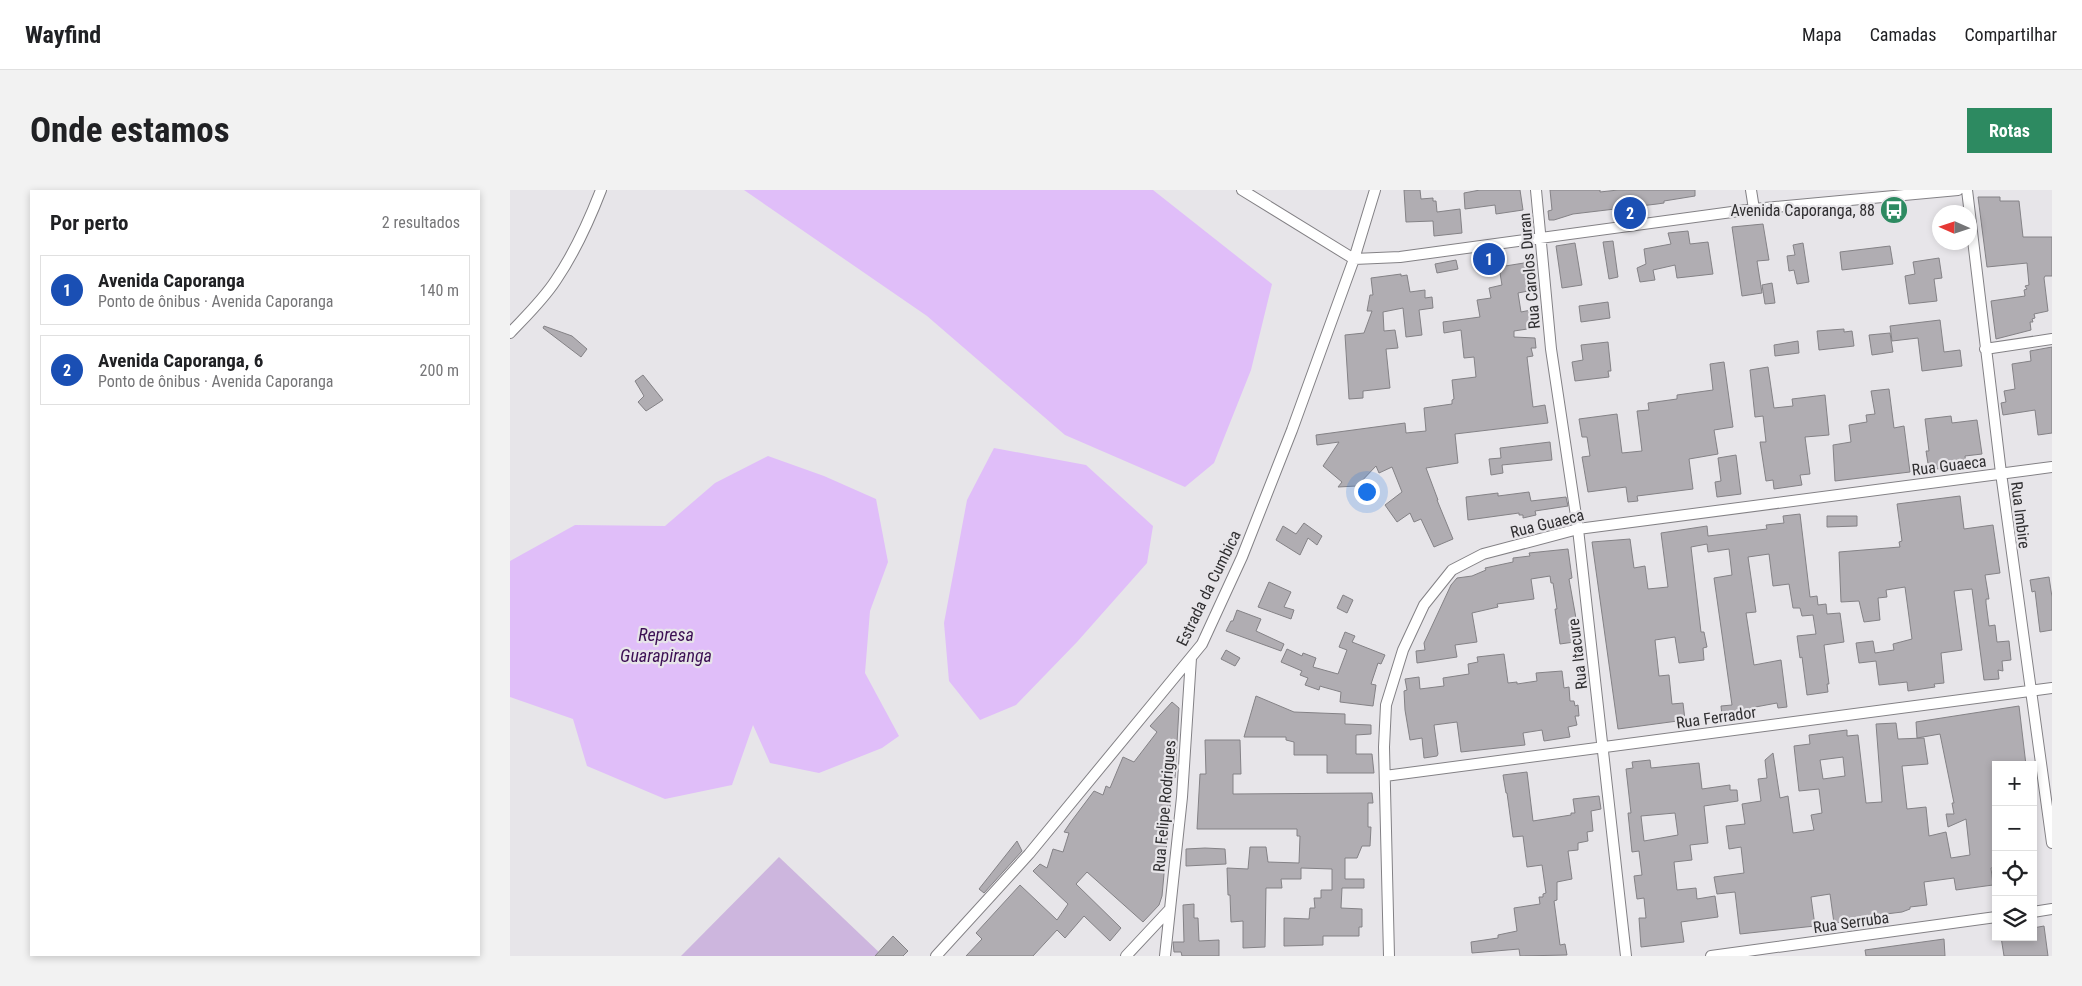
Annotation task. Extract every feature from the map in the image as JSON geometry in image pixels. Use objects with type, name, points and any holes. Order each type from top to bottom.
[{"type":"street","points":[[510,333],[536,306],[556,280],[587,227],[601,190]]},
{"type":"street","points":[[1242,190],[1354,259],[1400,257],[1754,209],[1958,190]]},
{"type":"street","name":"Estrada da Cumbica","points":[[936,956],[1029,854],[1202,644],[1242,557],[1292,430],[1354,259],[1374,190]]},
{"type":"street","name":"Rua Carolos Duran","points":[[1536,190],[1551,349]]},
{"type":"street","points":[[1751,190],[1754,209]]},
{"type":"street","name":"Rua Imbire","points":[[1967,190],[2001,473],[2052,843]]},
{"type":"street","points":[[1985,348],[2052,340]]},
{"type":"street","name":"Rua Itacure","points":[[1551,349],[1578,529],[1626,956]]},
{"type":"street","name":"Rua Guaeca","points":[[1389,956],[1384,725],[1391,686],[1403,650],[1424,605],[1452,570],[1483,554],[1578,529],[2052,467]]},
{"type":"street","name":"Rua Felipe Rodrigues","points":[[1165,956],[1182,797],[1191,658]]},
{"type":"street","name":"Rua Ferrador","points":[[1385,776],[2052,688]]},
{"type":"street","points":[[2037,911],[2052,909]]},
{"type":"street","points":[[1126,956],[1169,910]]},
{"type":"street","name":"Rua Serruba","points":[[1711,956],[1992,918]]},
{"type":"shaded area","points":[[779,857],[883,956],[681,956]]},
{"type":"water","points":[[744,190],[1153,190],[1272,284],[1251,370],[1214,463],[1185,487],[1065,435],[927,316]]},
{"type":"water","points":[[994,448],[1086,465],[1153,526],[1147,563],[1077,642],[1016,705],[980,720],[949,681],[944,623],[967,500]]},
{"type":"water","name":"Represa Guarapiranga","points":[[768,456],[824,476],[876,499],[888,562],[870,611],[865,673],[899,736],[882,748],[819,773],[770,763],[753,725],[732,785],[665,799],[587,766],[573,719],[510,697],[510,561],[575,525],[665,526],[715,483]]},
{"type":"building","points":[[1404,190],[1420,190],[1421,199],[1433,198],[1433,201],[1436,201],[1437,212],[1460,209],[1462,233],[1434,236],[1433,221],[1406,222]]},
{"type":"building","points":[[1480,190],[1520,190],[1523,210],[1496,214],[1495,205],[1465,209],[1464,193]]},
{"type":"building","points":[[1550,190],[1600,190],[1600,192],[1618,190],[1695,190],[1695,196],[1664,201],[1664,203],[1573,214],[1549,220],[1548,211],[1552,210]]},
{"type":"building","points":[[1978,197],[2000,197],[2000,201],[2019,201],[2023,237],[2052,237],[2052,276],[2045,276],[2044,278],[2048,311],[2034,314],[2033,322],[2030,322],[2031,330],[1996,339],[1991,301],[2025,296],[2024,290],[2027,289],[2025,286],[2029,285],[2027,263],[1987,267]]},
{"type":"building","points":[[1763,224],[1769,260],[1757,261],[1762,293],[1742,296],[1732,227]]},
{"type":"building","points":[[1688,231],[1690,244],[1708,242],[1713,274],[1677,278],[1675,265],[1653,270],[1655,280],[1640,282],[1637,268],[1646,264],[1644,249],[1671,244],[1668,233]]},
{"type":"building","points":[[1613,241],[1618,277],[1609,279],[1603,242]]},
{"type":"building","points":[[1575,243],[1582,285],[1562,288],[1556,246]]},
{"type":"building","points":[[1803,243],[1809,282],[1797,284],[1794,270],[1789,271],[1787,256],[1795,255],[1793,245]]},
{"type":"building","points":[[1890,246],[1893,264],[1842,270],[1840,252]]},
{"type":"building","points":[[1939,258],[1942,278],[1934,279],[1937,301],[1909,304],[1905,276],[1915,274],[1913,262]]},
{"type":"building","points":[[1456,260],[1458,269],[1437,273],[1435,264]]},
{"type":"building","points":[[1524,263],[1528,291],[1518,293],[1521,312],[1531,310],[1534,328],[1514,331],[1514,337],[1535,338],[1536,348],[1531,348],[1533,356],[1527,357],[1533,407],[1545,405],[1548,423],[1455,434],[1458,463],[1426,468],[1453,539],[1434,547],[1421,519],[1414,522],[1410,513],[1397,522],[1385,505],[1402,492],[1392,467],[1379,473],[1376,466],[1357,486],[1338,487],[1342,482],[1323,466],[1339,442],[1317,445],[1316,435],[1405,423],[1406,433],[1426,431],[1424,408],[1452,404],[1454,399],[1452,380],[1476,377],[1474,357],[1464,358],[1461,330],[1444,333],[1443,322],[1480,317],[1477,300],[1491,298],[1489,288],[1502,285],[1499,267]]},
{"type":"building","points":[[1401,274],[1401,276],[1407,275],[1410,292],[1425,290],[1425,298],[1432,297],[1433,308],[1419,310],[1422,335],[1406,337],[1403,308],[1383,312],[1384,331],[1395,330],[1398,348],[1386,349],[1390,388],[1363,391],[1363,398],[1349,399],[1345,335],[1364,333],[1372,311],[1367,311],[1370,295],[1373,295],[1371,278]]},
{"type":"building","points":[[1772,283],[1775,303],[1765,304],[1762,285]]},
{"type":"building","points":[[1608,302],[1610,318],[1581,322],[1579,306]]},
{"type":"building","points":[[1940,320],[1944,352],[1960,350],[1962,366],[1922,371],[1918,338],[1892,341],[1890,326]]},
{"type":"building","points":[[544,326],[572,336],[587,349],[581,357],[543,328]]},
{"type":"building","points":[[1844,329],[1844,332],[1852,331],[1854,346],[1819,350],[1817,331]]},
{"type":"building","points":[[1890,333],[1893,352],[1872,355],[1869,335]]},
{"type":"building","points":[[1798,341],[1799,353],[1775,356],[1774,345]]},
{"type":"building","points":[[1608,342],[1611,371],[1608,371],[1609,377],[1575,381],[1572,362],[1583,360],[1581,345]]},
{"type":"building","points":[[2052,347],[2052,433],[2038,435],[2035,410],[2003,415],[2001,403],[2006,402],[2004,391],[2015,389],[2012,364],[2031,361],[2030,351]]},
{"type":"building","points":[[1724,362],[1733,427],[1714,430],[1718,454],[1689,459],[1693,489],[1637,496],[1638,501],[1628,502],[1626,487],[1588,492],[1582,457],[1590,456],[1587,437],[1582,437],[1579,419],[1617,414],[1622,453],[1642,451],[1637,411],[1649,410],[1648,403],[1677,399],[1677,395],[1713,390],[1710,364]]},
{"type":"building","points":[[1768,367],[1774,408],[1793,406],[1792,399],[1825,395],[1829,435],[1805,437],[1810,474],[1800,475],[1802,485],[1774,489],[1773,480],[1766,481],[1760,442],[1766,442],[1763,416],[1755,417],[1750,370]]},
{"type":"building","points":[[643,375],[663,400],[646,411],[638,402],[644,396],[635,381]]},
{"type":"building","points":[[1889,389],[1894,428],[1904,426],[1910,472],[1835,481],[1833,445],[1851,442],[1849,425],[1867,422],[1866,415],[1875,414],[1871,391]]},
{"type":"building","points":[[1951,416],[1952,423],[1977,420],[1982,454],[1965,456],[1966,465],[1929,470],[1926,451],[1929,451],[1925,419]]},
{"type":"building","points":[[1550,442],[1552,460],[1502,465],[1503,473],[1491,475],[1489,459],[1501,458],[1500,448]]},
{"type":"building","points":[[1736,455],[1741,494],[1717,497],[1715,482],[1721,481],[1718,458]]},
{"type":"building","points":[[1529,492],[1531,501],[1566,497],[1568,506],[1535,511],[1536,515],[1523,518],[1523,515],[1519,515],[1519,513],[1468,520],[1466,497],[1498,493],[1498,496]]},
{"type":"building","points":[[1960,496],[1964,529],[1993,525],[2000,573],[1985,575],[1989,599],[1986,599],[1986,603],[1989,626],[1995,625],[1997,642],[2009,641],[2011,660],[2002,661],[2003,671],[1998,670],[1999,679],[1984,680],[1972,589],[1954,591],[1962,650],[1941,653],[1944,683],[1934,684],[1935,687],[1908,691],[1907,682],[1879,685],[1876,661],[1859,663],[1856,643],[1873,641],[1875,653],[1894,650],[1893,644],[1912,639],[1905,587],[1886,590],[1887,597],[1878,598],[1880,620],[1864,622],[1859,601],[1841,602],[1839,552],[1900,547],[1899,542],[1902,541],[1897,504]]},
{"type":"building","points":[[1800,514],[1810,597],[1817,596],[1818,605],[1826,604],[1827,614],[1840,613],[1844,642],[1824,645],[1829,684],[1827,684],[1828,692],[1807,695],[1797,636],[1816,634],[1813,615],[1802,616],[1800,608],[1793,608],[1789,584],[1773,586],[1769,554],[1748,557],[1756,612],[1746,613],[1754,665],[1781,660],[1787,707],[1778,708],[1777,703],[1750,708],[1750,712],[1722,716],[1721,706],[1732,705],[1714,578],[1732,575],[1729,549],[1708,552],[1707,544],[1691,547],[1701,632],[1704,632],[1707,647],[1703,648],[1704,660],[1679,663],[1675,637],[1655,640],[1659,676],[1669,675],[1672,704],[1683,703],[1685,720],[1618,729],[1592,542],[1630,539],[1634,568],[1645,566],[1648,589],[1668,587],[1661,533],[1707,526],[1708,536],[1767,529],[1766,525],[1784,523],[1783,516]]},
{"type":"building","points":[[1827,516],[1857,516],[1857,526],[1827,527]]},
{"type":"building","points":[[1304,523],[1322,536],[1317,545],[1308,538],[1300,555],[1276,540],[1283,526],[1296,534]]},
{"type":"building","points":[[1568,549],[1572,578],[1569,579],[1579,635],[1573,636],[1574,642],[1560,644],[1555,609],[1557,609],[1550,576],[1531,579],[1534,599],[1497,604],[1498,607],[1472,613],[1477,642],[1455,645],[1457,657],[1417,663],[1416,651],[1425,650],[1424,643],[1451,585],[1457,578],[1472,576],[1486,570],[1485,568],[1513,562],[1513,558],[1530,556],[1529,553]]},
{"type":"building","points":[[2049,577],[2052,597],[2052,630],[2040,632],[2035,591],[2032,592],[2030,580]]},
{"type":"building","points":[[1269,582],[1291,592],[1284,607],[1294,610],[1291,619],[1258,607]]},
{"type":"building","points":[[1343,595],[1353,600],[1347,613],[1337,608]]},
{"type":"building","points":[[1237,610],[1261,619],[1256,631],[1284,644],[1281,651],[1226,631],[1231,621],[1233,621]]},
{"type":"building","points":[[1345,632],[1355,636],[1352,642],[1385,655],[1381,664],[1378,663],[1371,684],[1376,685],[1373,706],[1340,702],[1341,692],[1320,686],[1319,690],[1305,685],[1308,678],[1300,675],[1302,671],[1281,662],[1287,649],[1302,656],[1303,653],[1316,658],[1313,667],[1338,674],[1347,650],[1339,647]]},
{"type":"building","points":[[1226,650],[1240,658],[1235,666],[1221,659]]},
{"type":"building","points":[[1504,654],[1508,683],[1517,682],[1517,684],[1537,681],[1536,673],[1562,671],[1564,688],[1569,687],[1570,701],[1574,701],[1575,706],[1578,705],[1579,716],[1575,716],[1577,725],[1568,727],[1570,737],[1544,741],[1542,730],[1523,733],[1525,745],[1461,752],[1457,722],[1434,725],[1438,754],[1437,756],[1424,758],[1422,738],[1410,740],[1405,710],[1404,691],[1407,690],[1405,679],[1419,677],[1420,689],[1444,686],[1443,678],[1469,674],[1468,664],[1478,662],[1477,657]]},
{"type":"building","points":[[1256,696],[1294,712],[1345,714],[1345,724],[1371,725],[1371,734],[1356,735],[1356,754],[1372,754],[1374,773],[1327,773],[1327,755],[1294,755],[1294,742],[1286,740],[1286,737],[1244,737]]},
{"type":"building","points":[[1172,702],[1179,708],[1175,778],[1173,777],[1162,896],[1159,905],[1143,922],[1087,872],[1076,884],[1121,928],[1110,941],[1084,916],[1065,938],[1057,930],[1033,956],[966,956],[982,939],[976,933],[1020,885],[1057,920],[1068,904],[1033,871],[1040,864],[1047,868],[1053,849],[1063,852],[1069,833],[1064,832],[1070,823],[1094,791],[1103,795],[1106,786],[1110,788],[1123,757],[1134,762],[1157,732],[1150,726]]},
{"type":"building","points":[[2019,706],[2026,761],[1992,761],[1992,885],[1956,890],[1954,878],[1924,882],[1927,905],[1910,907],[1910,909],[1902,912],[1878,915],[1878,917],[1834,923],[1830,894],[1811,897],[1815,926],[1740,934],[1735,892],[1717,894],[1714,877],[1744,873],[1741,847],[1729,849],[1726,826],[1745,824],[1742,804],[1761,801],[1758,779],[1767,778],[1765,760],[1773,753],[1780,798],[1788,796],[1793,833],[1814,830],[1811,815],[1822,813],[1819,789],[1799,791],[1794,746],[1810,744],[1809,735],[1847,730],[1847,736],[1858,735],[1866,803],[1882,802],[1876,724],[1896,723],[1898,739],[1924,738],[1928,764],[1902,766],[1907,809],[1926,807],[1929,836],[1946,832],[1951,858],[1970,855],[1966,819],[1948,827],[1946,814],[1954,814],[1952,803],[1954,803],[1940,734],[1917,738],[1916,722]],"holes":[[[1843,757],[1845,776],[1823,779],[1820,760]]]},
{"type":"building","points":[[1205,740],[1240,740],[1241,774],[1233,774],[1233,794],[1372,793],[1373,803],[1368,803],[1368,827],[1371,827],[1370,846],[1362,846],[1357,858],[1345,858],[1345,879],[1364,879],[1364,888],[1342,888],[1341,908],[1362,909],[1362,927],[1359,927],[1359,936],[1323,936],[1323,945],[1284,946],[1284,918],[1309,919],[1310,908],[1315,908],[1314,898],[1321,898],[1321,890],[1332,890],[1332,869],[1301,868],[1301,879],[1281,879],[1282,888],[1266,888],[1265,947],[1243,948],[1243,921],[1231,922],[1227,868],[1248,869],[1250,847],[1266,847],[1268,862],[1299,863],[1300,836],[1297,836],[1297,829],[1197,829],[1200,774],[1206,774]]},
{"type":"building","points":[[1650,760],[1651,768],[1699,763],[1702,789],[1730,785],[1730,790],[1737,790],[1738,801],[1704,806],[1708,843],[1690,845],[1692,860],[1674,862],[1677,890],[1696,888],[1697,899],[1715,896],[1718,917],[1681,922],[1684,942],[1641,947],[1639,918],[1646,918],[1644,898],[1637,899],[1634,876],[1642,875],[1639,851],[1632,852],[1628,813],[1631,813],[1626,769],[1633,768],[1632,762]],"holes":[[[1675,813],[1678,835],[1644,841],[1641,816]]]},
{"type":"building","points":[[1527,772],[1533,821],[1571,815],[1571,813],[1575,813],[1573,799],[1599,796],[1601,809],[1591,811],[1593,831],[1587,832],[1588,841],[1578,843],[1578,850],[1568,851],[1572,879],[1557,882],[1557,900],[1554,901],[1560,945],[1565,944],[1567,955],[1520,956],[1519,949],[1472,953],[1471,942],[1498,938],[1498,935],[1517,931],[1514,908],[1540,904],[1539,897],[1543,897],[1543,894],[1546,893],[1542,865],[1527,867],[1523,836],[1513,837],[1503,775]]},
{"type":"building","points":[[1017,841],[1022,851],[984,893],[979,889]]},
{"type":"building","points":[[1186,849],[1225,849],[1226,864],[1186,866]]},
{"type":"building","points":[[1194,904],[1194,918],[1198,918],[1199,941],[1219,940],[1219,956],[1182,956],[1181,952],[1174,952],[1173,942],[1184,942],[1183,905]]},
{"type":"building","points":[[2044,926],[2048,956],[2004,956],[2002,941],[2037,941],[2037,927]]},
{"type":"building","points":[[893,936],[908,951],[903,956],[875,956]]},
{"type":"building","points":[[1944,939],[1945,956],[1866,956],[1865,950]]},
{"type":"place","name":"Avenida Caporanga, 88","points":[[1894,210]]},
{"type":"place","name":"Avenida Caporanga, 6","points":[[1630,213]]},
{"type":"place","name":"Avenida Caporanga","points":[[1489,259]]}]
